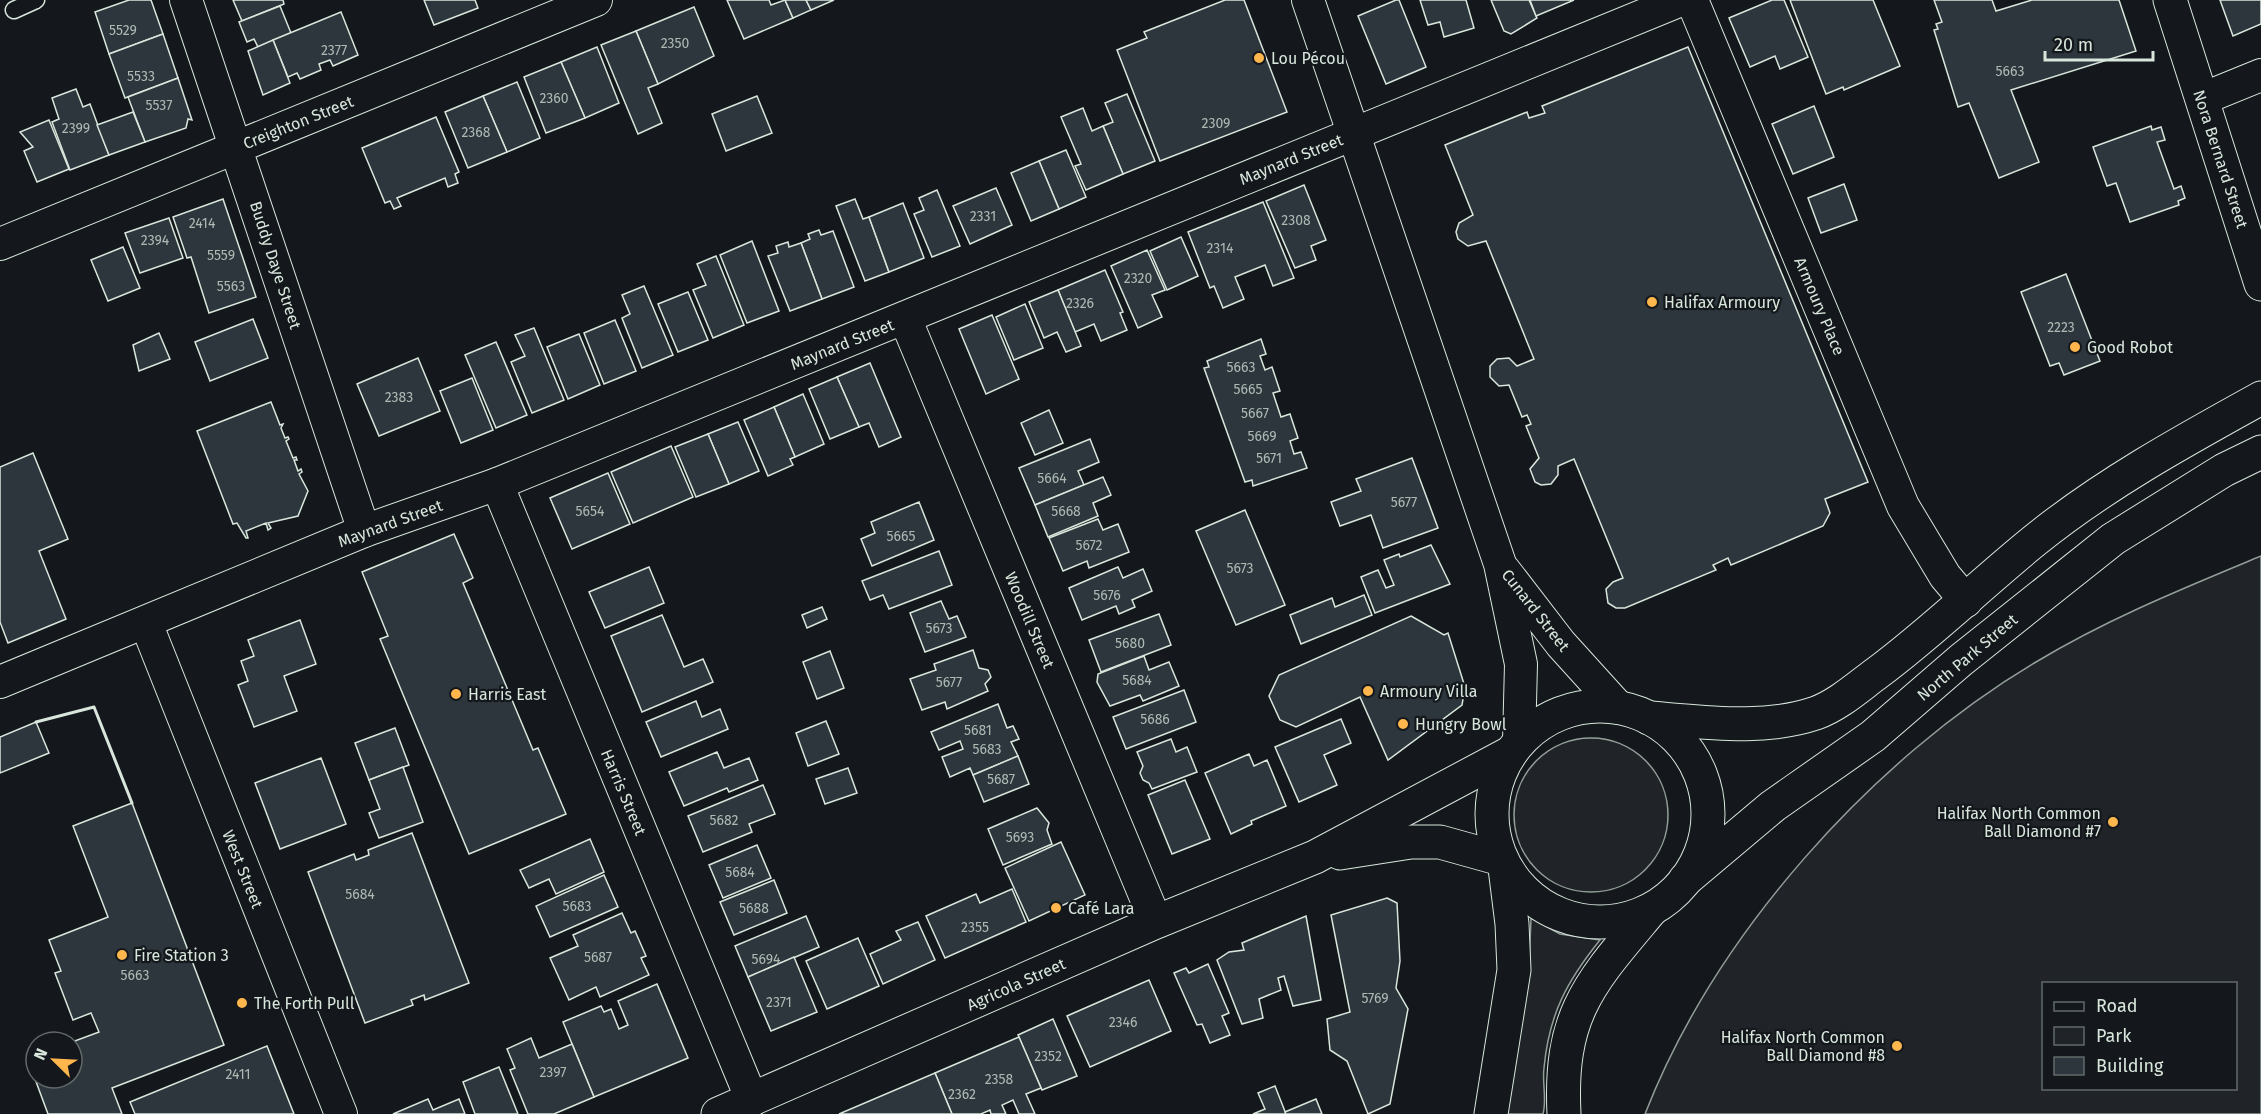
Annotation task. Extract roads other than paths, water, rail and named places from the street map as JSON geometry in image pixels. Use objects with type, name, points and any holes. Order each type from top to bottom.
[{"type":"main road","name":"Nora Bernard Street","points":[[2170,0],[2261,284]]},
{"type":"main road","points":[[1649,718],[1749,724],[1788,722],[1819,712],[1879,671],[1966,601],[2034,542],[2085,503],[2202,431],[2261,398]]},
{"type":"main road","name":"North Park Street","points":[[1685,880],[1773,806],[1873,736],[1961,660],[2113,539],[2224,470],[2261,452]]},
{"type":"main road","name":"Agricola Street","points":[[718,1114],[1156,922],[1315,857],[1515,747],[1548,719],[1582,707],[1619,708],[1649,718]]},
{"type":"main road","points":[[1503,864],[1522,890],[1537,902],[1570,919],[1597,922],[1625,920],[1651,909],[1670,897],[1685,880],[1699,856],[1707,831],[1708,804],[1702,778],[1689,753],[1672,733],[1649,718]]},
{"type":"main road","points":[[1491,1114],[1514,970],[1512,924],[1503,864],[1491,823],[1495,786],[1515,747]]},
{"type":"main road","name":"Agricola Street","points":[[1315,857],[1412,842],[1440,842],[1503,864]]},
{"type":"main road","points":[[1564,1114],[1562,1074],[1570,1027],[1591,985],[1651,909]]},
{"type":"street","name":"Buddy Daye Street","points":[[186,0],[364,531]]},
{"type":"street","name":"Creighton Street","points":[[0,244],[596,0]]},
{"type":"street","points":[[1308,0],[1500,564]]},
{"type":"street","name":"Maynard Street","points":[[0,682],[364,531],[497,484],[1681,0]]},
{"type":"street","name":"Armoury Place","points":[[1692,0],[1903,506],[1944,576],[1966,601]]},
{"type":"street","points":[[2202,99],[2261,75]]},
{"type":"street","name":"Woodill Street","points":[[905,318],[1156,922]]},
{"type":"street","name":"Harris Street","points":[[497,484],[752,1100]]},
{"type":"street","name":"Cunard Street","points":[[1500,564],[1561,644],[1619,708]]},
{"type":"street","name":"Cunard Street","points":[[1500,564],[1521,664],[1515,747]]},
{"type":"street","name":"West Street","points":[[146,623],[340,1114]]},
{"type":"lane","points":[[14,10],[36,0]]},
{"type":"place","name":"Lou Pécou","points":[[1259,58]]},
{"type":"place","name":"Halifax Armoury","points":[[1652,302]]},
{"type":"place","name":"Good Robot","points":[[2075,347]]},
{"type":"place","name":"Armoury Villa","points":[[1368,691]]},
{"type":"place","name":"Harris East","points":[[456,694]]},
{"type":"place","name":"Hungry Bowl","points":[[1403,724]]},
{"type":"place","name":"Halifax North Common Ball Diamond #7","points":[[2113,822]]},
{"type":"place","name":"Café Lara","points":[[1056,908]]},
{"type":"place","name":"Fire Station 3","points":[[122,955]]},
{"type":"place","name":"The Forth Pull","points":[[242,1003]]},
{"type":"place","name":"Halifax North Common Ball Diamond #8","points":[[1897,1046]]}]
